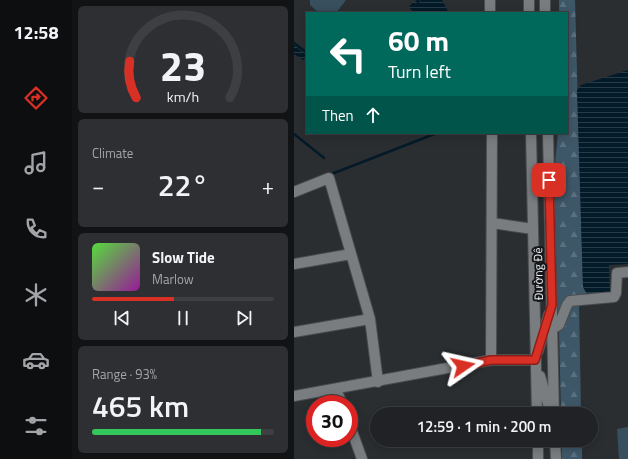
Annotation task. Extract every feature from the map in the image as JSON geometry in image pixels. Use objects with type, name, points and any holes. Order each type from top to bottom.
[{"type":"street","points":[[490,0],[490,12]]},
{"type":"street","points":[[528,0],[529,12]]},
{"type":"street","points":[[545,0],[545,12]]},
{"type":"street","points":[[491,360],[492,134]]},
{"type":"street","name":"Đường Đê","points":[[531,134],[537,407]]},
{"type":"street","name":"Đường Đê","points":[[548,134],[554,407]]},
{"type":"street","points":[[294,192],[329,178],[370,319],[378,382]]},
{"type":"street","points":[[492,223],[533,229]]},
{"type":"street","points":[[294,264],[350,254]]},
{"type":"street","points":[[552,329],[559,325],[570,301],[614,297],[616,293],[616,273],[628,272]]},
{"type":"street","points":[[549,407],[535,360],[552,305]]},
{"type":"street","points":[[294,332],[370,319]]},
{"type":"street","points":[[294,396],[378,382],[491,360],[535,360]]},
{"type":"street","points":[[336,389],[338,395]]},
{"type":"street","points":[[356,447],[360,459]]},
{"type":"street","points":[[538,447],[538,459]]},
{"type":"street","points":[[555,447],[556,459]]},
{"type":"shaded area","points":[[310,0],[346,0],[337,12],[318,12],[310,5]]},
{"type":"shaded area","points":[[422,0],[442,0],[448,12],[413,12],[409,7],[413,2]]},
{"type":"shaded area","points":[[294,45],[306,55],[306,57],[303,60],[294,54]]},
{"type":"shaded area","points":[[628,70],[628,264],[609,265],[610,293],[587,294],[583,287],[577,90],[581,85]]},
{"type":"shaded area","points":[[628,427],[628,459],[619,459],[617,429]]},
{"type":"green space","points":[[559,0],[575,0],[583,287],[587,294],[572,297],[557,322],[554,174],[558,134],[568,134],[568,12],[559,12]]},
{"type":"green space","points":[[579,302],[581,407],[561,407],[559,331],[571,304]]},
{"type":"green space","points":[[562,447],[582,447],[582,459],[562,459]]},
{"type":"waterway","points":[[294,43],[306,52]]},
{"type":"waterway","points":[[294,134],[324,158]]},
{"type":"waterway","points":[[329,175],[434,134]]},
{"type":"route","points":[[463,366],[491,360],[535,360],[552,305],[549,180]]}]
